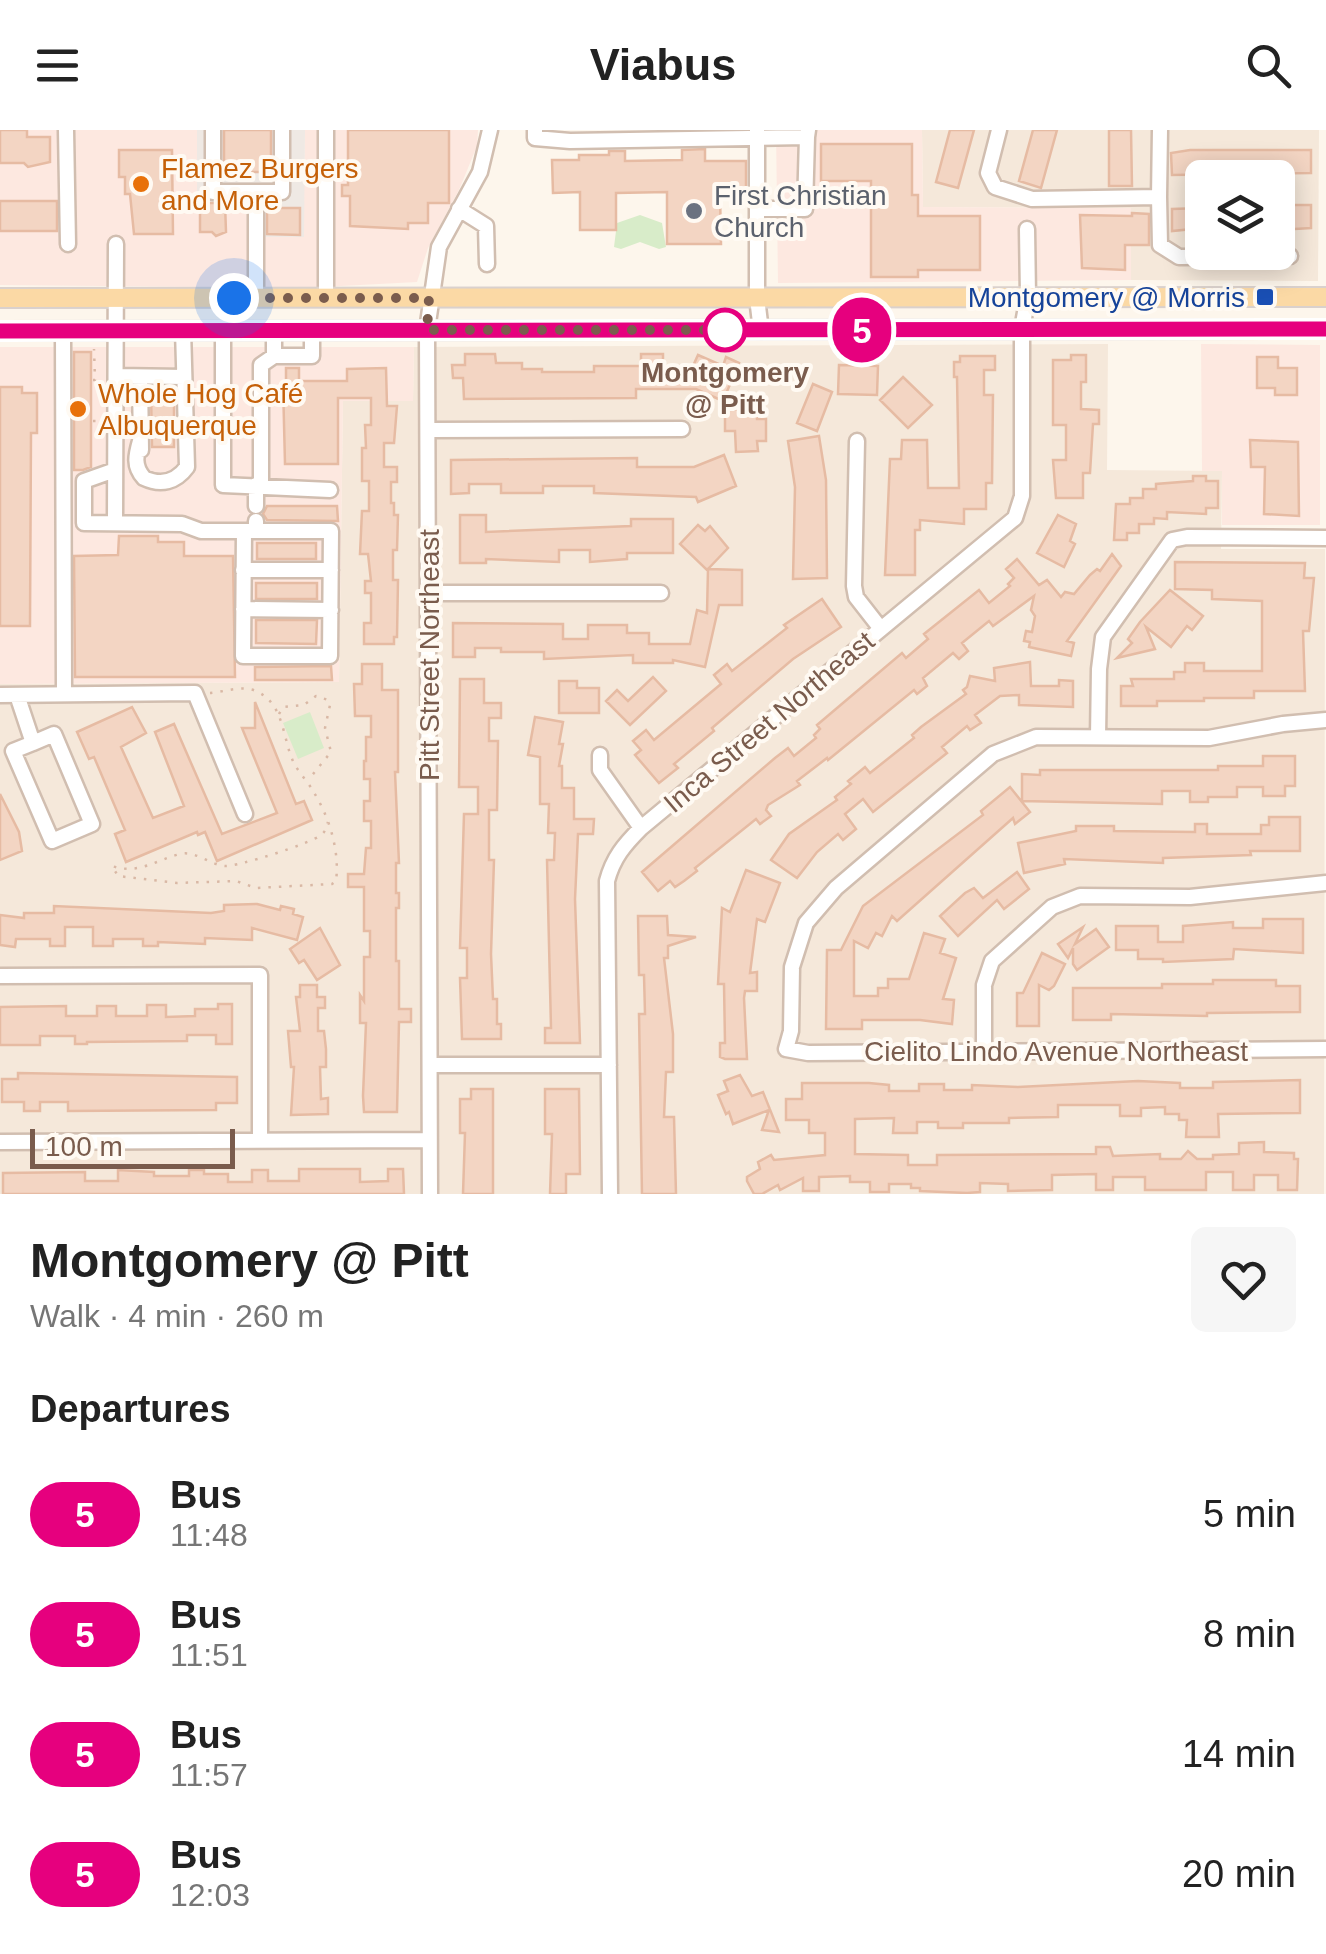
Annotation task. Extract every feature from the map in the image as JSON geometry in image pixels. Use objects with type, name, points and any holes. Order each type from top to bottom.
[{"type":"main road","points":[[0,298],[1326,298]]},
{"type":"main road","points":[[0,331],[1326,329]]},
{"type":"street","points":[[66,130],[68,244]]},
{"type":"street","points":[[213,130],[212,192],[282,192],[282,130]]},
{"type":"street","points":[[326,130],[326,298]]},
{"type":"street","name":"Pitt Street Northeast","points":[[430,1194],[427,330],[439,247],[480,172],[490,130]]},
{"type":"street","points":[[534,130],[535,138],[542,140],[808,134],[805,209],[758,209]]},
{"type":"street","points":[[999,130],[988,173],[994,188],[1032,199],[1159,197]]},
{"type":"street","points":[[1160,130],[1160,245],[1185,257]]},
{"type":"street","points":[[757,134],[760,330]]},
{"type":"street","points":[[256,192],[256,298]]},
{"type":"street","points":[[459,209],[486,226],[487,264]]},
{"type":"street","name":"Inca Street Northeast","points":[[610,1194],[608,882],[622,846],[1016,518],[1022,496],[1022,329],[1028,296],[1027,229]]},
{"type":"street","points":[[115,523],[116,244]]},
{"type":"street","points":[[63,330],[64,694]]},
{"type":"street","points":[[140,376],[144,464],[150,472],[168,474],[181,457],[183,330]]},
{"type":"street","points":[[224,330],[224,485],[330,490]]},
{"type":"street","points":[[274,330],[274,356]]},
{"type":"street","points":[[115,470],[84,481],[84,523],[182,524],[201,531],[253,522],[331,531],[330,656],[243,656],[244,570],[253,522],[258,485],[261,365],[274,356],[312,356],[312,330]]},
{"type":"street","points":[[116,376],[184,376]]},
{"type":"street","points":[[428,430],[682,429]]},
{"type":"street","points":[[857,440],[854,586],[856,597],[881,630]]},
{"type":"street","points":[[1326,538],[1172,540],[1103,637],[1098,736],[1209,738],[1326,720]]},
{"type":"street","points":[[244,570],[331,570]]},
{"type":"street","points":[[429,593],[661,594]]},
{"type":"street","points":[[243,609],[331,610]]},
{"type":"street","points":[[0,694],[195,693],[245,814]]},
{"type":"street","points":[[17,694],[33,743]]},
{"type":"street","points":[[54,734],[92,824],[52,841],[13,751],[33,743],[54,734]]},
{"type":"street","name":"Cielito Lindo Avenue Northeast","points":[[1098,736],[1036,737],[1006,746],[836,888],[806,922],[792,967],[791,1032],[786,1050],[808,1053],[1326,1049]]},
{"type":"street","points":[[600,755],[600,770],[641,828]]},
{"type":"street","points":[[984,1052],[984,984],[992,961],[1052,907],[1080,896],[1190,896],[1326,883]]},
{"type":"street","points":[[0,976],[260,975],[260,1139]]},
{"type":"street","points":[[431,1065],[609,1065]]},
{"type":"street","points":[[0,1142],[429,1140]]},
{"type":"path","points":[[92,380],[94,343]]},
{"type":"path","points":[[92,421],[103,421]]},
{"type":"path","points":[[195,693],[246,688],[272,703],[293,762],[328,822],[338,872],[336,881],[256,888],[225,880],[176,883],[118,876],[112,866],[132,869],[182,854],[226,866],[241,864],[316,838],[323,834],[328,822]]},
{"type":"path","points":[[278,715],[283,707],[304,704],[316,696],[328,700],[326,728],[331,752],[307,781]]},
{"type":"shaded area","points":[[0,130],[197,130],[197,209],[265,209],[303,237],[305,130],[478,130],[477,146],[428,248],[417,282],[303,288],[0,285]]},
{"type":"shaded area","points":[[197,130],[305,130],[304,237],[265,237],[265,209],[197,210]]},
{"type":"shaded area","points":[[776,130],[922,130],[923,207],[1131,208],[1131,280],[778,283]]},
{"type":"shaded area","points":[[922,130],[1319,130],[1318,281],[1131,280],[1130,208],[923,207]]},
{"type":"shaded area","points":[[1108,344],[1107,470],[1222,471],[1221,549],[1325,549],[1324,1194],[0,1194],[0,684],[339,682],[343,401],[413,400],[414,347]]},
{"type":"shaded area","points":[[1201,344],[1320,345],[1320,525],[1222,525],[1222,471],[1202,471]]},
{"type":"shaded area","points":[[0,347],[414,347],[413,401],[343,401],[339,682],[0,684]]},
{"type":"green space","points":[[640,215],[662,223],[666,247],[659,249],[640,242],[621,249],[614,247],[617,223]]},
{"type":"green space","points":[[310,712],[324,748],[298,759],[283,723]]},
{"type":"building","points":[[0,130],[27,130],[27,137],[50,137],[50,162],[28,167],[24,163],[0,163]]},
{"type":"building","points":[[224,130],[271,130],[271,178],[265,178],[262,172],[224,172]]},
{"type":"building","points":[[348,130],[449,130],[449,203],[428,203],[428,223],[408,223],[408,229],[350,226],[350,196],[342,196],[342,185],[348,185]]},
{"type":"building","points":[[950,130],[974,130],[958,188],[936,182]]},
{"type":"building","points":[[1033,130],[1057,130],[1041,188],[1019,181]]},
{"type":"building","points":[[1109,130],[1131,130],[1132,186],[1109,186]]},
{"type":"building","points":[[821,144],[912,144],[912,195],[918,195],[918,216],[980,216],[980,270],[918,270],[918,277],[871,277],[871,181],[821,181]]},
{"type":"building","name":"First Christian Church","points":[[705,149],[705,161],[746,161],[746,192],[720,192],[721,244],[667,244],[667,192],[616,193],[616,230],[580,230],[580,192],[553,193],[552,160],[579,160],[579,155],[625,151],[625,161],[682,160],[682,150]]},
{"type":"building","points":[[119,150],[172,150],[173,234],[134,234],[130,194],[125,194],[125,177],[119,177]]},
{"type":"building","points":[[1311,150],[1311,173],[1295,173],[1295,160],[1185,160],[1185,175],[1172,175],[1171,153]]},
{"type":"building","points":[[0,201],[57,201],[57,231],[0,231]]},
{"type":"building","points":[[200,203],[225,203],[226,232],[216,236],[200,232]]},
{"type":"building","points":[[1295,205],[1311,205],[1311,228],[1295,229]]},
{"type":"building","points":[[267,208],[300,208],[300,235],[267,234]]},
{"type":"building","points":[[1172,209],[1185,209],[1185,230],[1172,231]]},
{"type":"building","points":[[1149,214],[1149,245],[1125,245],[1125,270],[1082,268],[1080,215]]},
{"type":"building","name":"Whole Hog Café Albuquerque","points":[[74,352],[91,352],[91,467],[83,470],[74,470]]},
{"type":"building","points":[[465,354],[495,354],[496,363],[522,363],[522,369],[542,372],[594,372],[594,366],[641,366],[641,354],[663,354],[663,366],[693,366],[698,355],[723,366],[726,357],[739,363],[723,401],[696,389],[636,389],[636,398],[464,399],[463,378],[453,378],[452,365],[465,365]]},
{"type":"building","points":[[1071,355],[1086,355],[1081,409],[1099,410],[1099,424],[1093,424],[1090,473],[1083,473],[1083,498],[1056,498],[1053,460],[1066,460],[1066,425],[1053,425],[1053,360],[1071,360]]},
{"type":"building","points":[[960,356],[995,356],[995,370],[984,370],[984,395],[993,395],[992,483],[986,483],[986,509],[964,509],[964,524],[920,520],[920,530],[915,530],[915,575],[885,575],[890,459],[901,459],[902,440],[927,440],[928,488],[959,488],[954,362],[960,362]]},
{"type":"building","points":[[1257,357],[1278,357],[1278,368],[1297,368],[1297,395],[1275,395],[1275,388],[1257,388]]},
{"type":"building","points":[[839,365],[878,366],[877,395],[838,394]]},
{"type":"building","points":[[286,368],[299,368],[299,381],[347,381],[347,369],[386,368],[387,406],[397,406],[394,443],[384,443],[384,467],[397,467],[397,482],[391,482],[391,503],[394,515],[398,515],[397,550],[393,550],[393,580],[398,580],[394,644],[364,644],[364,623],[371,623],[371,593],[365,593],[365,581],[371,581],[368,554],[360,554],[362,511],[369,511],[369,481],[362,481],[362,448],[366,448],[365,425],[371,425],[371,398],[338,398],[338,464],[285,464]]},
{"type":"building","points":[[903,377],[932,405],[908,428],[880,400]]},
{"type":"building","points":[[813,384],[832,392],[817,431],[797,423]]},
{"type":"building","points":[[0,387],[22,387],[22,393],[37,393],[37,433],[31,433],[30,626],[0,626]]},
{"type":"building","points":[[151,391],[174,391],[174,447],[152,447]]},
{"type":"building","points":[[756,409],[757,419],[766,419],[766,441],[757,441],[758,451],[736,452],[735,431],[725,431],[725,410]]},
{"type":"building","points":[[819,436],[826,480],[827,578],[793,579],[795,487],[788,441]]},
{"type":"building","points":[[1250,440],[1298,442],[1299,516],[1264,514],[1265,467],[1251,467]]},
{"type":"building","points":[[724,455],[736,486],[698,502],[696,497],[594,493],[594,486],[543,486],[543,493],[501,493],[501,484],[469,484],[469,493],[451,494],[451,460],[637,458],[637,467],[694,467]]},
{"type":"building","points":[[1193,476],[1218,481],[1218,508],[1206,508],[1206,514],[1167,512],[1167,519],[1154,518],[1154,524],[1139,524],[1139,533],[1127,533],[1127,540],[1114,540],[1116,504],[1130,504],[1130,498],[1143,498],[1143,489],[1156,489],[1156,484],[1193,481]]},
{"type":"building","points":[[267,506],[337,506],[338,521],[267,520],[263,514]]},
{"type":"building","points":[[460,515],[486,515],[486,532],[631,526],[631,519],[673,519],[673,553],[627,553],[627,559],[590,562],[590,550],[559,550],[559,562],[486,559],[486,563],[460,563]]},
{"type":"building","points":[[1058,515],[1076,524],[1070,541],[1075,544],[1064,567],[1037,553]]},
{"type":"building","points":[[698,525],[705,531],[710,526],[728,548],[707,570],[680,544]]},
{"type":"building","points":[[119,536],[158,536],[158,542],[184,542],[184,556],[233,556],[235,677],[75,677],[74,556],[118,555]]},
{"type":"building","points":[[257,543],[316,543],[316,559],[257,559]]},
{"type":"building","points":[[1112,554],[1121,566],[1067,641],[1074,643],[1071,656],[1029,647],[1030,642],[1024,641],[1026,631],[1032,632],[1034,596],[993,626],[989,621],[962,643],[968,651],[959,659],[953,653],[923,678],[927,686],[917,694],[914,690],[797,781],[800,785],[768,805],[766,810],[771,816],[760,824],[756,819],[684,881],[675,887],[670,881],[658,891],[642,872],[775,758],[788,748],[794,756],[816,738],[814,735],[820,729],[817,725],[902,653],[906,658],[928,639],[924,634],[979,590],[989,603],[1010,586],[1014,578],[1006,569],[1017,559],[1039,585],[1047,580],[1061,597],[1065,592],[1074,594],[1090,575],[1100,571]]},
{"type":"building","points":[[1175,562],[1305,563],[1304,578],[1314,578],[1309,631],[1303,631],[1305,691],[1254,691],[1254,698],[1204,698],[1157,701],[1157,706],[1121,706],[1121,686],[1133,686],[1131,679],[1174,679],[1174,672],[1185,672],[1185,663],[1204,663],[1204,671],[1262,671],[1262,601],[1212,599],[1212,590],[1175,589]]},
{"type":"building","points":[[708,569],[742,570],[742,605],[719,605],[705,667],[673,660],[633,663],[633,655],[544,659],[544,652],[501,652],[501,648],[475,648],[475,657],[453,657],[453,623],[563,624],[563,639],[588,639],[588,625],[627,625],[627,633],[649,633],[649,644],[690,644],[697,610],[707,613]]},
{"type":"building","points":[[256,583],[317,583],[317,599],[256,599]]},
{"type":"building","points":[[1170,590],[1203,616],[1192,630],[1187,626],[1171,647],[1146,627],[1155,649],[1117,658],[1132,643],[1128,639],[1140,622]]},
{"type":"building","points":[[822,599],[841,627],[793,659],[712,728],[714,731],[674,764],[678,768],[659,783],[635,755],[641,750],[633,741],[646,730],[654,740],[721,684],[714,675],[727,664],[732,671],[787,628],[784,625]]},
{"type":"building","points":[[256,620],[317,620],[316,644],[256,643]]},
{"type":"building","points":[[1030,662],[1031,686],[1059,686],[1059,680],[1073,681],[1073,707],[1019,705],[1019,695],[1000,696],[975,715],[981,723],[970,730],[967,726],[942,747],[947,753],[873,812],[863,799],[845,814],[856,829],[843,840],[838,834],[817,852],[797,878],[771,860],[789,834],[837,800],[835,797],[851,784],[848,781],[865,767],[870,773],[914,738],[912,735],[921,727],[966,694],[963,690],[970,676],[995,681],[994,668]]},
{"type":"building","points":[[362,664],[382,664],[382,690],[398,690],[396,961],[399,1009],[411,1009],[411,1022],[399,1022],[397,1112],[364,1112],[366,1023],[360,1023],[360,995],[364,1001],[364,957],[370,957],[370,931],[364,931],[364,887],[348,887],[348,874],[364,874],[366,848],[371,848],[371,821],[364,821],[364,801],[370,801],[370,779],[364,779],[364,761],[366,737],[371,737],[371,716],[355,716],[354,684],[362,684]]},
{"type":"building","points":[[331,666],[332,680],[255,680],[255,667]]},
{"type":"building","points":[[653,677],[666,691],[630,725],[606,701],[617,690],[628,701]]},
{"type":"building","points":[[460,679],[484,679],[484,703],[501,703],[501,718],[489,718],[489,741],[498,741],[497,810],[489,810],[489,860],[494,860],[493,999],[497,999],[501,1039],[462,1039],[460,978],[467,978],[467,948],[460,948],[464,814],[478,814],[478,787],[459,787]]},
{"type":"building","points":[[559,681],[577,681],[577,688],[599,688],[599,713],[559,713]]},
{"type":"building","points":[[255,702],[296,804],[304,801],[312,820],[217,861],[205,832],[197,832],[126,862],[115,834],[125,830],[94,757],[89,759],[77,732],[132,707],[146,733],[121,747],[153,818],[184,806],[155,732],[174,724],[222,834],[277,813],[242,728],[255,728]]},
{"type":"building","points":[[535,717],[563,722],[559,744],[563,744],[559,766],[562,788],[574,788],[574,819],[594,819],[593,834],[578,834],[575,899],[580,1043],[545,1043],[545,1028],[551,1028],[547,860],[554,860],[555,833],[548,833],[549,804],[540,804],[540,757],[528,755]]},
{"type":"building","points":[[1263,756],[1295,756],[1295,786],[1285,786],[1285,796],[1263,796],[1263,787],[1237,787],[1237,797],[1208,797],[1208,802],[1190,802],[1190,791],[1162,791],[1162,804],[1022,801],[1022,774],[1040,775],[1040,770],[1218,770],[1218,766],[1263,766]]},
{"type":"building","points":[[1010,787],[1030,812],[1015,824],[1013,818],[897,921],[892,916],[882,936],[876,933],[868,948],[854,941],[854,996],[878,996],[878,988],[888,988],[888,979],[909,979],[924,933],[945,939],[940,953],[956,958],[943,999],[954,1000],[952,1024],[862,1020],[862,1029],[826,1029],[827,950],[841,950],[863,906],[983,815],[981,811]]},
{"type":"building","points":[[0,794],[19,832],[22,851],[0,860]]},
{"type":"building","points":[[1269,817],[1300,817],[1300,851],[1163,858],[1163,863],[1064,859],[1065,864],[1024,873],[1018,843],[1076,831],[1076,826],[1114,826],[1114,831],[1195,832],[1195,824],[1207,824],[1207,834],[1261,834],[1261,825],[1269,825]]},
{"type":"building","points":[[746,870],[780,883],[765,922],[757,919],[750,973],[757,972],[757,991],[745,991],[744,998],[747,1059],[725,1059],[720,1057],[720,1043],[725,1043],[724,984],[718,984],[722,908],[730,912]]},
{"type":"building","points":[[1017,872],[1029,889],[1004,909],[997,900],[958,936],[940,916],[965,893],[974,888],[983,898]]},
{"type":"building","points":[[224,905],[294,909],[293,914],[303,917],[297,940],[252,928],[252,940],[205,938],[205,944],[158,942],[158,946],[143,946],[143,939],[113,939],[113,946],[93,946],[93,927],[65,927],[65,946],[50,946],[50,939],[16,939],[15,947],[0,945],[0,915],[24,918],[24,913],[54,913],[54,906],[211,913],[224,911]]},
{"type":"building","points":[[638,916],[667,916],[668,935],[696,937],[668,946],[668,958],[664,958],[673,1072],[666,1072],[664,1117],[674,1117],[676,1194],[642,1194],[639,1014],[645,1014],[644,975],[639,975]]},
{"type":"building","points":[[1263,919],[1303,919],[1303,953],[1234,949],[1233,959],[1163,962],[1138,959],[1138,950],[1116,950],[1116,926],[1158,926],[1158,942],[1183,942],[1183,926],[1233,922],[1233,928],[1263,928]]},
{"type":"building","points":[[1083,927],[1075,944],[1096,929],[1109,947],[1077,970],[1073,948],[1068,958],[1058,944]]},
{"type":"building","points":[[320,928],[340,965],[317,980],[304,960],[299,963],[290,949]]},
{"type":"building","points":[[1042,953],[1065,964],[1054,986],[1049,990],[1039,985],[1039,1026],[1017,1026],[1017,993],[1023,993]]},
{"type":"building","points":[[1213,980],[1276,980],[1276,986],[1300,986],[1300,1012],[1207,1016],[1111,1014],[1111,1020],[1073,1020],[1073,988],[1162,988],[1162,984],[1213,984]]},
{"type":"building","points":[[300,985],[317,985],[317,997],[325,997],[325,1008],[318,1008],[318,1031],[324,1031],[326,1067],[320,1067],[321,1099],[328,1098],[328,1114],[291,1115],[294,1067],[288,1031],[300,1031],[296,997],[300,997]]},
{"type":"building","points":[[218,1004],[232,1004],[232,1044],[216,1044],[216,1035],[187,1035],[187,1041],[87,1044],[75,1044],[75,1036],[40,1036],[40,1045],[0,1045],[0,1007],[66,1006],[66,1016],[97,1016],[97,1006],[116,1006],[116,1016],[147,1016],[147,1005],[166,1005],[166,1017],[195,1016],[195,1009],[218,1009]]},
{"type":"building","points":[[18,1073],[237,1077],[237,1103],[216,1103],[216,1110],[68,1111],[68,1102],[40,1102],[40,1111],[24,1111],[24,1102],[2,1102],[2,1079],[18,1079]]},
{"type":"building","points":[[740,1075],[752,1096],[763,1092],[779,1132],[762,1130],[769,1110],[733,1124],[729,1112],[726,1114],[718,1095],[728,1091],[724,1081]]},
{"type":"building","points":[[1300,1080],[1300,1113],[1218,1114],[1219,1137],[1186,1137],[1187,1120],[1179,1120],[1179,1114],[1165,1114],[1165,1107],[1141,1108],[1141,1116],[1120,1116],[1120,1105],[1058,1105],[1058,1117],[963,1123],[963,1128],[938,1128],[938,1122],[917,1122],[917,1133],[893,1133],[894,1118],[855,1119],[855,1154],[908,1155],[908,1165],[937,1165],[937,1155],[1096,1154],[1096,1147],[1110,1147],[1113,1156],[1160,1154],[1160,1159],[1181,1159],[1188,1151],[1197,1159],[1213,1159],[1213,1155],[1239,1154],[1239,1143],[1264,1142],[1264,1152],[1294,1153],[1294,1159],[1298,1159],[1297,1190],[1278,1190],[1278,1175],[1254,1175],[1254,1190],[1233,1190],[1233,1172],[1206,1172],[1206,1190],[1145,1190],[1145,1177],[1113,1177],[1113,1190],[1096,1190],[1096,1174],[1052,1175],[1052,1190],[1008,1191],[1008,1184],[980,1183],[980,1192],[967,1193],[920,1191],[911,1188],[911,1184],[889,1184],[889,1192],[870,1192],[870,1182],[850,1182],[850,1176],[819,1177],[819,1191],[803,1191],[803,1178],[780,1190],[778,1185],[754,1194],[747,1181],[760,1169],[758,1162],[771,1155],[774,1160],[825,1155],[825,1133],[809,1133],[809,1120],[786,1120],[786,1099],[802,1099],[802,1083],[869,1083],[889,1085],[889,1091],[919,1091],[919,1084],[944,1084],[944,1090],[972,1090],[972,1085],[1018,1087],[1138,1081],[1180,1083],[1180,1088],[1213,1088],[1213,1082]]},
{"type":"building","points":[[471,1089],[493,1089],[493,1194],[463,1194],[465,1133],[460,1133],[460,1099],[471,1099]]},
{"type":"building","points":[[545,1089],[579,1089],[580,1174],[566,1174],[566,1194],[550,1194],[552,1134],[545,1134]]},
{"type":"building","points":[[299,1169],[360,1169],[360,1182],[388,1181],[388,1169],[403,1169],[404,1194],[3,1194],[3,1173],[85,1172],[85,1181],[118,1181],[118,1170],[189,1176],[189,1170],[204,1170],[204,1174],[228,1174],[228,1182],[252,1182],[252,1170],[268,1170],[268,1181],[299,1181]]},
{"type":"bus line","name":"5","points":[[0,331],[1326,329]]},
{"type":"place","name":"Flamez Burgers and More","points":[[141,184]]},
{"type":"place","name":"First Christian Church","points":[[694,211]]},
{"type":"place","name":"Montgomery @ Morris","points":[[1265,297]]},
{"type":"place","name":"Montgomery @ Pitt","points":[[725,330]]},
{"type":"place","name":"Whole Hog Café Albuquerque","points":[[78,409]]},
{"type":"route","points":[[234,298],[429,298],[427,330],[725,330]]}]
